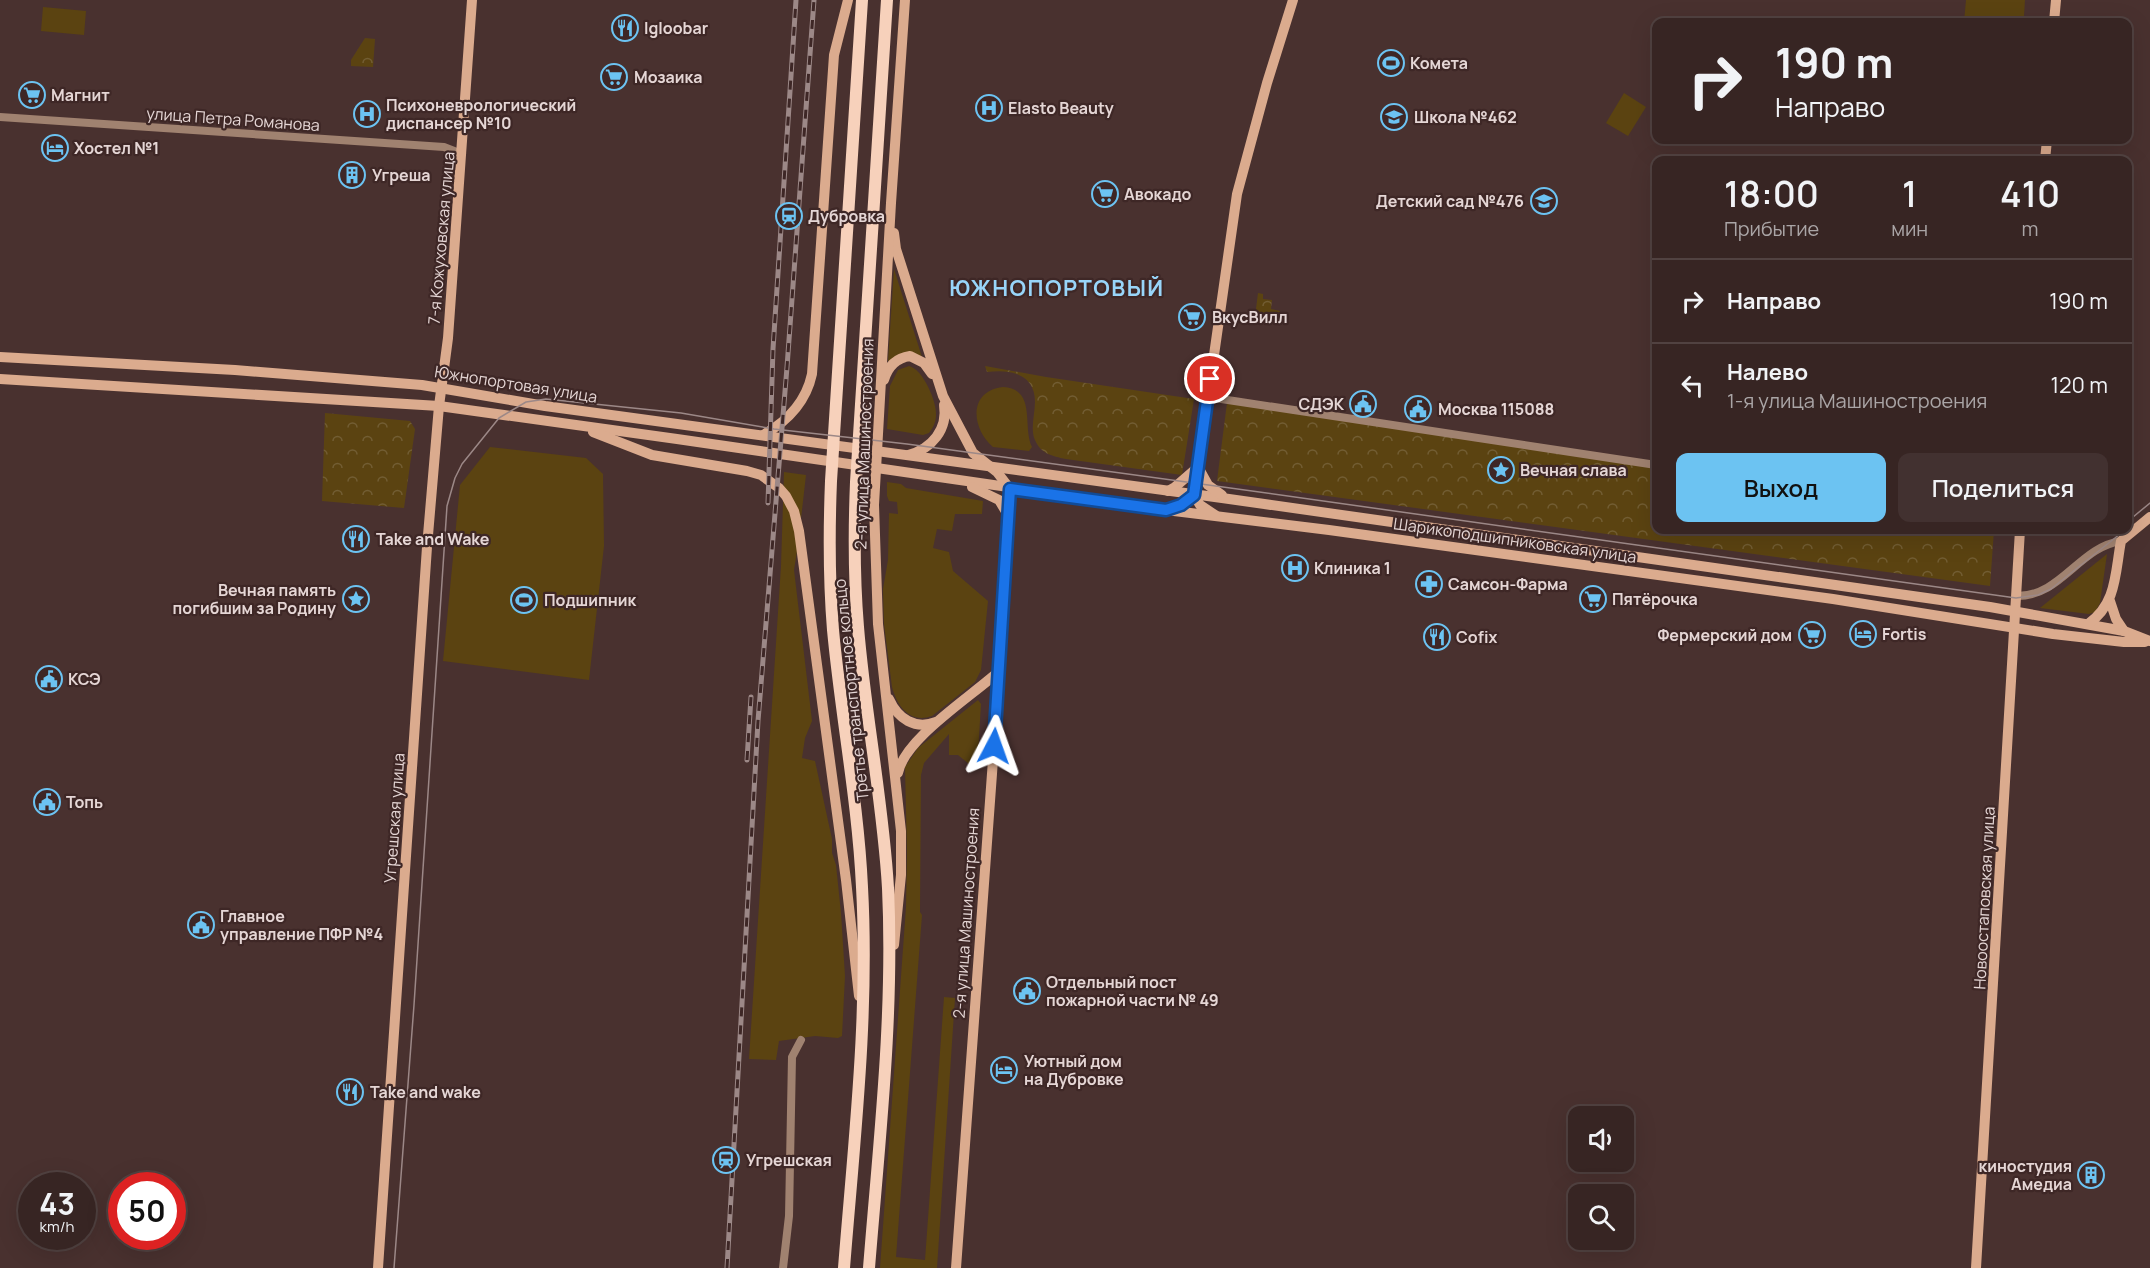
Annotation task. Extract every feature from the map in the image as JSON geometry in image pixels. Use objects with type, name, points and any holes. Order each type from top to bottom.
[{"type":"main road","name":"7-я Кожуховская улица","points":[[439,406],[448,338],[472,0]]},
{"type":"main road","points":[[763,435],[781,424],[794,412],[806,395],[812,374],[834,55],[848,0]]},
{"type":"main road","name":"Третье транспортное кольцо","points":[[844,1268],[865,963],[857,829],[834,631],[830,542],[831,481],[862,0]]},
{"type":"main road","name":"Третье транспортное кольцо","points":[[869,1268],[889,997],[889,928],[885,853],[858,629],[855,542],[856,482],[887,0]]},
{"type":"main road","name":"2-я улица Машиностроения","points":[[889,997],[902,853],[897,782],[878,624],[874,568],[874,478],[905,0]]},
{"type":"main road","points":[[1219,518],[1200,505],[1194,495],[1208,397],[1241,173],[1293,0]]},
{"type":"main road","points":[[2054,18],[2056,0]]},
{"type":"main road","points":[[891,203],[896,249],[938,384],[968,447],[992,466],[1010,489],[1020,480],[1038,473]]},
{"type":"main road","points":[[880,392],[890,365],[896,360],[910,356],[924,363],[938,384]]},
{"type":"main road","name":"Южнопортовая улица","points":[[0,357],[235,370],[416,384],[545,406],[1024,471]]},
{"type":"main road","name":"Южнопортовая улица","points":[[0,379],[439,406],[1010,489]]},
{"type":"main road","points":[[905,456],[926,447],[939,434],[945,419],[943,396]]},
{"type":"main road","name":"Угрешская улица","points":[[378,1268],[439,406]]},
{"type":"main road","points":[[543,421],[537,413],[538,409],[545,406]]},
{"type":"main road","points":[[579,426],[641,452],[754,473],[779,488],[790,503],[799,531],[853,933],[861,1041]]},
{"type":"main road","points":[[1168,491],[1198,467]]},
{"type":"main road","points":[[1198,467],[1211,488],[1230,499]]},
{"type":"main road","name":"Шарикоподшипниковская улица","points":[[1024,471],[2015,612],[2124,631],[2150,641]]},
{"type":"main road","points":[[954,480],[992,496],[1004,505],[1008,516]]},
{"type":"main road","name":"2-я улица Машиностроения","points":[[956,1268],[1010,489]]},
{"type":"main road","name":"Шарикоподшипниковская улица","points":[[1010,489],[1219,518],[1474,549],[1833,599],[2014,628],[2112,640],[2150,641]]},
{"type":"main road","points":[[1166,510],[1181,505],[1194,495]]},
{"type":"main road","points":[[2132,532],[2150,517]]},
{"type":"main road","name":"Новоостаповская улица","points":[[1976,1268],[2020,534]]},
{"type":"main road","points":[[2124,631],[2116,619],[2110,601],[2121,541],[2129,534]]},
{"type":"main road","points":[[2088,624],[2110,601]]},
{"type":"main road","points":[[897,782],[902,758],[916,742],[999,672]]},
{"type":"main road","points":[[886,688],[894,708],[911,724],[926,725],[946,715]]},
{"type":"street","name":"улица Петра Романова","points":[[0,117],[444,147],[462,154]]},
{"type":"street","points":[[1208,397],[1652,464]]},
{"type":"street","points":[[2016,596],[2043,591],[2097,549],[2112,542],[2121,541]]},
{"type":"street","points":[[783,1268],[789,1216],[792,1057],[801,1040]]},
{"type":"green space","points":[[1966,0],[2025,0],[2024,16],[2020,18],[1964,18]]},
{"type":"green space","points":[[43,7],[86,11],[84,35],[41,31]]},
{"type":"green space","points":[[365,38],[375,39],[373,67],[351,66],[351,60]]},
{"type":"green space","points":[[1624,93],[1646,107],[1628,136],[1606,123]]},
{"type":"green space","points":[[894,269],[922,357],[888,361]]},
{"type":"green space","points":[[1258,293],[1263,294],[1263,299],[1272,300],[1271,309],[1280,311],[1278,320],[1255,317]]},
{"type":"green space","points":[[909,366],[924,379],[936,409],[933,427],[929,433],[923,435],[887,429],[890,386],[898,370]]},
{"type":"green space","points":[[985,366],[1194,399],[1182,475],[1066,459],[1048,454],[1037,445],[1034,436],[1035,402],[1031,385],[1019,375],[1004,371],[987,372]]},
{"type":"green space","points":[[1003,387],[1014,389],[1024,402],[1032,447],[1029,451],[993,447],[980,430],[977,421],[979,403],[984,395]]},
{"type":"green space","points":[[1227,403],[1652,466],[1652,534],[1994,534],[1990,586],[1217,481]]},
{"type":"green space","points":[[325,413],[410,421],[415,429],[404,508],[322,501]]},
{"type":"green space","name":"Подшипник","points":[[490,447],[586,458],[603,474],[604,546],[589,680],[443,661],[460,485]]},
{"type":"green space","points":[[784,472],[806,475],[794,570],[812,721],[805,738],[802,758],[815,761],[832,839],[841,913],[845,976],[842,1036],[838,1038],[815,1036],[779,1041],[776,1060],[749,1059],[781,566]]},
{"type":"green space","points":[[887,482],[901,484],[906,488],[983,501],[982,514],[955,514],[952,531],[937,529],[933,548],[949,552],[953,571],[988,601],[981,670],[975,682],[932,716],[924,718],[917,718],[906,712],[897,701],[892,687],[884,624],[883,589],[888,560],[889,513],[898,514],[897,502],[889,501],[887,496]]},
{"type":"green space","points":[[2107,554],[2100,603],[2095,612],[2089,614],[2040,608]]},
{"type":"green space","points":[[978,700],[981,704],[978,754],[974,768],[958,755],[949,755],[949,734],[924,763],[921,775],[920,912],[922,915],[896,1257],[925,1260],[944,997],[955,998],[937,1268],[880,1268],[906,907],[905,767],[918,748]]},
{"type":"tram line","points":[[394,1268],[447,506],[455,478],[462,464],[499,418],[526,402],[546,399],[681,413],[774,429],[907,444],[2016,598],[2038,595],[2051,589],[2120,534]]},
{"type":"tram line","points":[[2132,518],[2150,503]]},
{"type":"railway","points":[[768,503],[773,349],[796,0]]},
{"type":"railway","points":[[727,1268],[758,721],[814,0]]},
{"type":"railway","points":[[747,760],[751,697]]},
{"type":"place","name":"Igloobar","points":[[625,28]]},
{"type":"place","name":"Комета","points":[[1391,63]]},
{"type":"place","name":"Мозаика","points":[[614,77]]},
{"type":"place","name":"Магнит","points":[[32,95]]},
{"type":"place","name":"Elasto Beauty","points":[[989,108]]},
{"type":"place","name":"Психоневрологический диспансер №10","points":[[367,114]]},
{"type":"place","name":"Школа №462","points":[[1394,117]]},
{"type":"place","name":"Хостел №1","points":[[55,148]]},
{"type":"place","name":"Угреша","points":[[352,175]]},
{"type":"place","name":"Авокадо","points":[[1105,194]]},
{"type":"place","name":"Детский сад №476","points":[[1544,201]]},
{"type":"place","name":"Дубровка","points":[[789,216]]},
{"type":"place","name":"ВкусВилл","points":[[1192,317]]},
{"type":"place","name":"СДЭК","points":[[1363,404]]},
{"type":"place","name":"Москва 115088","points":[[1418,409]]},
{"type":"place","name":"Вечная слава","points":[[1501,470]]},
{"type":"place","name":"Take and Wake","points":[[356,539]]},
{"type":"place","name":"Клиника 1","points":[[1295,568]]},
{"type":"place","name":"Самсон-Фарма","points":[[1429,584]]},
{"type":"place","name":"Вечная память погибшим за Родину","points":[[356,599]]},
{"type":"place","name":"Пятёрочка","points":[[1593,599]]},
{"type":"place","name":"Подшипник","points":[[524,600]]},
{"type":"place","name":"Fortis","points":[[1863,634]]},
{"type":"place","name":"Фермерский дом","points":[[1812,635]]},
{"type":"place","name":"Cofix","points":[[1437,637]]},
{"type":"place","name":"КСЭ","points":[[49,679]]},
{"type":"place","name":"Топь","points":[[47,802]]},
{"type":"place","name":"Главное управление ПФР №4","points":[[201,925]]},
{"type":"place","name":"Отдельный пост пожарной части № 49","points":[[1027,991]]},
{"type":"place","name":"Уютный дом на Дубровке","points":[[1004,1070]]},
{"type":"place","name":"Take and wake","points":[[350,1092]]},
{"type":"place","name":"Угрешская","points":[[726,1160]]},
{"type":"place","name":"киностудия Амедиа","points":[[2091,1175]]},
{"type":"district","name":"ЮЖНОПОРТОВЫЙ","points":[[1057,288]]},
{"type":"route","points":[[994,746],[1010,489],[1166,510],[1181,505],[1194,495],[1210,379]]}]
